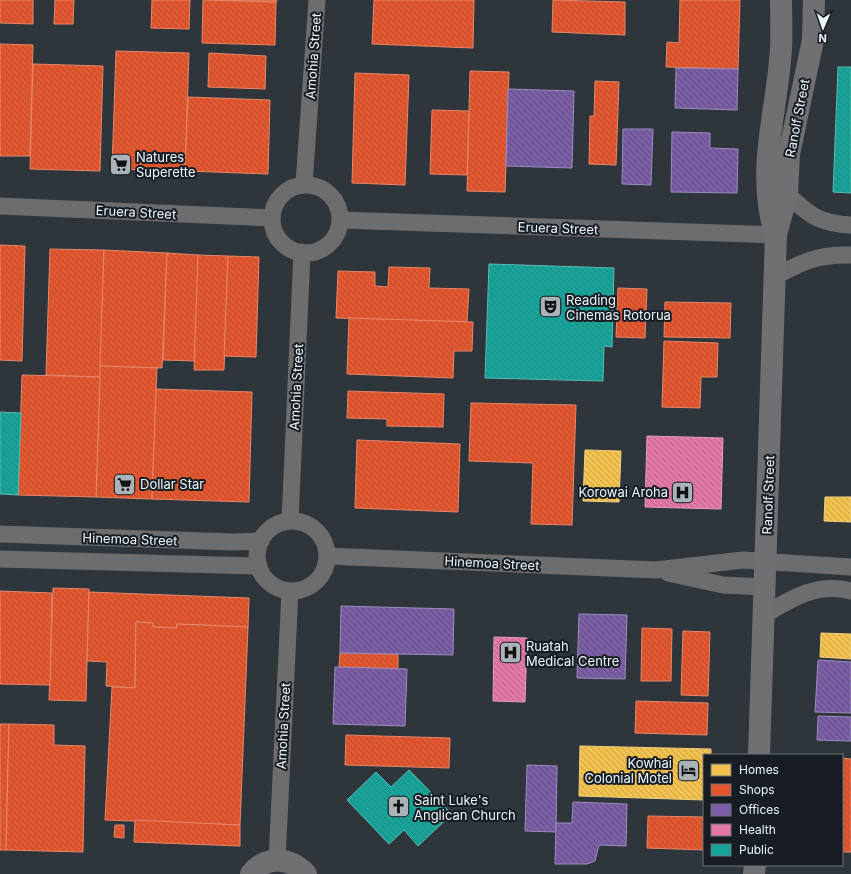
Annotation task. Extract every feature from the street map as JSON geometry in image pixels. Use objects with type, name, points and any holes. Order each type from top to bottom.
[{"type":"main road","name":"Ranolf Street","points":[[776,235],[769,211],[766,176],[770,129],[781,50],[781,0]]},
{"type":"main road","name":"Ranolf Street","points":[[759,754],[776,235],[787,194],[789,154],[813,40],[814,0]]},
{"type":"main road","points":[[251,874],[261,864],[277,860],[288,861],[298,866],[306,874]]},
{"type":"street","name":"Amohia Street","points":[[304,184],[317,0]]},
{"type":"street","points":[[304,184],[313,185],[324,190],[336,202],[340,220],[333,240],[320,250],[302,252],[289,248],[280,241],[275,234],[272,218],[272,212],[279,196],[292,187],[304,184]]},
{"type":"street","points":[[787,194],[807,213],[823,222],[851,225]]},
{"type":"street","name":"Eruera Street","points":[[0,206],[272,218]]},
{"type":"street","name":"Eruera Street","points":[[340,220],[776,235]]},
{"type":"street","name":"Amohia Street","points":[[290,521],[302,252]]},
{"type":"street","points":[[774,277],[800,262],[816,257],[833,254],[851,255]]},
{"type":"street","points":[[290,521],[301,522],[312,527],[323,538],[327,556],[324,573],[317,582],[302,590],[290,591],[271,584],[264,577],[259,566],[257,556],[261,541],[268,531],[278,524],[290,521]]},
{"type":"street","name":"Hinemoa Street","points":[[0,534],[233,542],[261,541]]},
{"type":"street","name":"Hinemoa Street","points":[[327,556],[656,570],[743,560],[766,560],[851,567]]},
{"type":"street","name":"Hinemoa Street","points":[[0,558],[259,566]]},
{"type":"street","name":"Hinemoa Street","points":[[656,570],[723,585],[765,587]]},
{"type":"street","points":[[764,615],[790,599],[816,589],[830,588],[851,591]]},
{"type":"street","name":"Amohia Street","points":[[277,860],[290,591]]},
{"type":"building: Homes","points":[[585,450],[621,451],[619,502],[583,501]]},
{"type":"building: Homes","points":[[825,497],[851,497],[851,522],[824,521]]},
{"type":"building: Homes","points":[[821,633],[851,634],[851,659],[820,657]]},
{"type":"building: Homes","points":[[580,746],[711,749],[711,754],[703,754],[703,800],[579,796]]},
{"type":"building: Shops","points":[[0,0],[33,0],[33,24],[0,23]]},
{"type":"building: Shops","points":[[55,0],[74,0],[73,24],[54,24]]},
{"type":"building: Shops","points":[[152,0],[190,0],[189,29],[151,28]]},
{"type":"building: Shops","points":[[203,0],[276,2],[275,45],[202,43]]},
{"type":"building: Shops","points":[[220,0],[277,0],[276,2]]},
{"type":"building: Shops","points":[[374,0],[474,0],[473,48],[372,44]]},
{"type":"building: Shops","points":[[553,0],[625,2],[625,35],[552,32]]},
{"type":"building: Shops","points":[[680,0],[740,0],[738,69],[666,67],[667,42],[679,43]]},
{"type":"building: Shops","points":[[0,44],[33,45],[30,156],[0,156]]},
{"type":"building: Shops","points":[[116,51],[189,53],[185,171],[112,169]]},
{"type":"building: Shops","points":[[209,53],[266,56],[265,89],[208,87]]},
{"type":"building: Shops","points":[[33,64],[103,66],[100,171],[30,169]]},
{"type":"building: Shops","points":[[470,71],[509,72],[505,192],[467,191]]},
{"type":"building: Shops","points":[[355,73],[409,75],[405,185],[352,183]]},
{"type":"building: Shops","points":[[595,81],[619,82],[616,165],[589,164],[590,116],[594,116]]},
{"type":"building: Shops","points":[[188,97],[270,100],[268,174],[185,171]]},
{"type":"building: Shops","points":[[432,110],[469,111],[467,175],[430,174]]},
{"type":"building: Shops","points":[[0,245],[25,246],[22,361],[0,360]]},
{"type":"building: Shops","points":[[50,249],[104,250],[100,377],[46,375]]},
{"type":"building: Shops","points":[[104,250],[167,253],[162,368],[100,366]]},
{"type":"building: Shops","points":[[167,253],[198,255],[195,361],[163,360]]},
{"type":"building: Shops","points":[[198,255],[228,256],[224,370],[194,370]]},
{"type":"building: Shops","points":[[228,256],[259,257],[256,357],[224,356]]},
{"type":"building: Shops","points":[[389,267],[430,268],[429,288],[469,289],[467,322],[336,318],[338,271],[375,272],[375,286],[388,287]]},
{"type":"building: Shops","points":[[618,288],[647,289],[645,338],[616,337]]},
{"type":"building: Shops","points":[[665,302],[731,303],[730,338],[664,337]]},
{"type":"building: Shops","points":[[349,318],[473,322],[472,351],[454,351],[453,378],[347,374]]},
{"type":"building: Shops","points":[[664,341],[718,343],[717,377],[701,377],[700,408],[662,407]]},
{"type":"building: Shops","points":[[100,366],[157,368],[152,499],[96,497]]},
{"type":"building: Shops","points":[[22,375],[100,377],[96,497],[18,495]]},
{"type":"building: Shops","points":[[156,389],[252,392],[249,502],[152,499]]},
{"type":"building: Shops","points":[[348,391],[444,394],[443,427],[387,426],[387,419],[347,418]]},
{"type":"building: Shops","points":[[471,403],[576,405],[572,525],[531,524],[533,463],[469,461]]},
{"type":"building: Shops","points":[[357,440],[460,444],[458,512],[355,508]]},
{"type":"building: Shops","points":[[53,588],[89,589],[86,701],[49,700]]},
{"type":"building: Shops","points":[[0,591],[52,593],[50,685],[0,684]]},
{"type":"building: Shops","points":[[89,592],[249,598],[248,627],[177,624],[177,628],[153,627],[153,623],[136,622],[135,688],[106,686],[107,662],[87,661]]},
{"type":"building: Shops","points":[[136,622],[153,623],[153,627],[177,628],[177,624],[248,627],[240,825],[105,820],[112,687],[135,688]]},
{"type":"building: Shops","points":[[642,628],[672,629],[671,681],[641,681]]},
{"type":"building: Shops","points":[[683,631],[710,632],[708,696],[681,695]]},
{"type":"building: Shops","points":[[340,653],[398,654],[398,669],[339,667]]},
{"type":"building: Shops","points":[[636,701],[708,703],[707,735],[635,733]]},
{"type":"building: Shops","points":[[0,724],[9,724],[6,850],[0,850]]},
{"type":"building: Shops","points":[[9,724],[54,725],[54,745],[85,746],[83,852],[6,850]]},
{"type":"building: Shops","points":[[346,735],[450,738],[449,768],[345,765]]},
{"type":"building: Shops","points":[[843,758],[851,759],[851,852],[843,853]]},
{"type":"building: Shops","points":[[648,816],[703,817],[703,850],[647,848]]},
{"type":"building: Shops","points":[[135,820],[240,825],[240,846],[134,842]]},
{"type":"building: Shops","points":[[115,825],[124,825],[124,838],[114,837]]},
{"type":"building: Offices","points":[[676,68],[738,69],[737,110],[675,108]]},
{"type":"building: Offices","points":[[508,89],[574,91],[572,168],[506,166]]},
{"type":"building: Offices","points":[[623,129],[653,129],[651,185],[622,184]]},
{"type":"building: Offices","points":[[672,132],[710,133],[710,148],[738,149],[737,193],[671,192]]},
{"type":"building: Offices","points":[[341,606],[454,609],[453,655],[340,653]]},
{"type":"building: Offices","points":[[579,614],[627,615],[625,679],[577,678]]},
{"type":"building: Offices","points":[[818,660],[851,662],[851,713],[815,712]]},
{"type":"building: Offices","points":[[335,667],[407,669],[405,726],[333,724]]},
{"type":"building: Offices","points":[[818,716],[851,717],[851,741],[817,740]]},
{"type":"building: Offices","points":[[527,765],[557,766],[556,832],[525,831]]},
{"type":"building: Offices","points":[[573,802],[627,804],[626,846],[599,845],[595,861],[587,864],[555,864],[556,823],[572,823]]},
{"type":"building: Health","points":[[647,436],[723,438],[721,509],[645,507]]},
{"type":"building: Health","points":[[494,637],[527,638],[525,702],[493,701]]},
{"type":"building: Public","points":[[838,67],[851,67],[851,193],[833,192]]},
{"type":"building: Public","name":"Reading Cinemas Rotorua","points":[[489,264],[614,268],[612,347],[604,346],[603,381],[485,378]]},
{"type":"building: Public","points":[[0,412],[21,413],[18,495],[0,494]]},
{"type":"building: Public","name":"Saint Luke's Anglican Church","points":[[409,770],[452,814],[418,846],[404,830],[389,844],[347,800],[376,772],[391,787]]},
{"type":"place","name":"Natures Superette","points":[[121,164]]},
{"type":"place","name":"Reading Cinemas Rotorua","points":[[550,307]]},
{"type":"place","name":"Dollar Star","points":[[124,484]]},
{"type":"place","name":"Korowai Aroha","points":[[683,492]]},
{"type":"place","name":"Ruatah Medical Centre","points":[[511,653]]},
{"type":"place","name":"Kowhai Colonial Motel","points":[[688,770]]},
{"type":"place","name":"Saint Luke's Anglican Church","points":[[399,807]]}]
